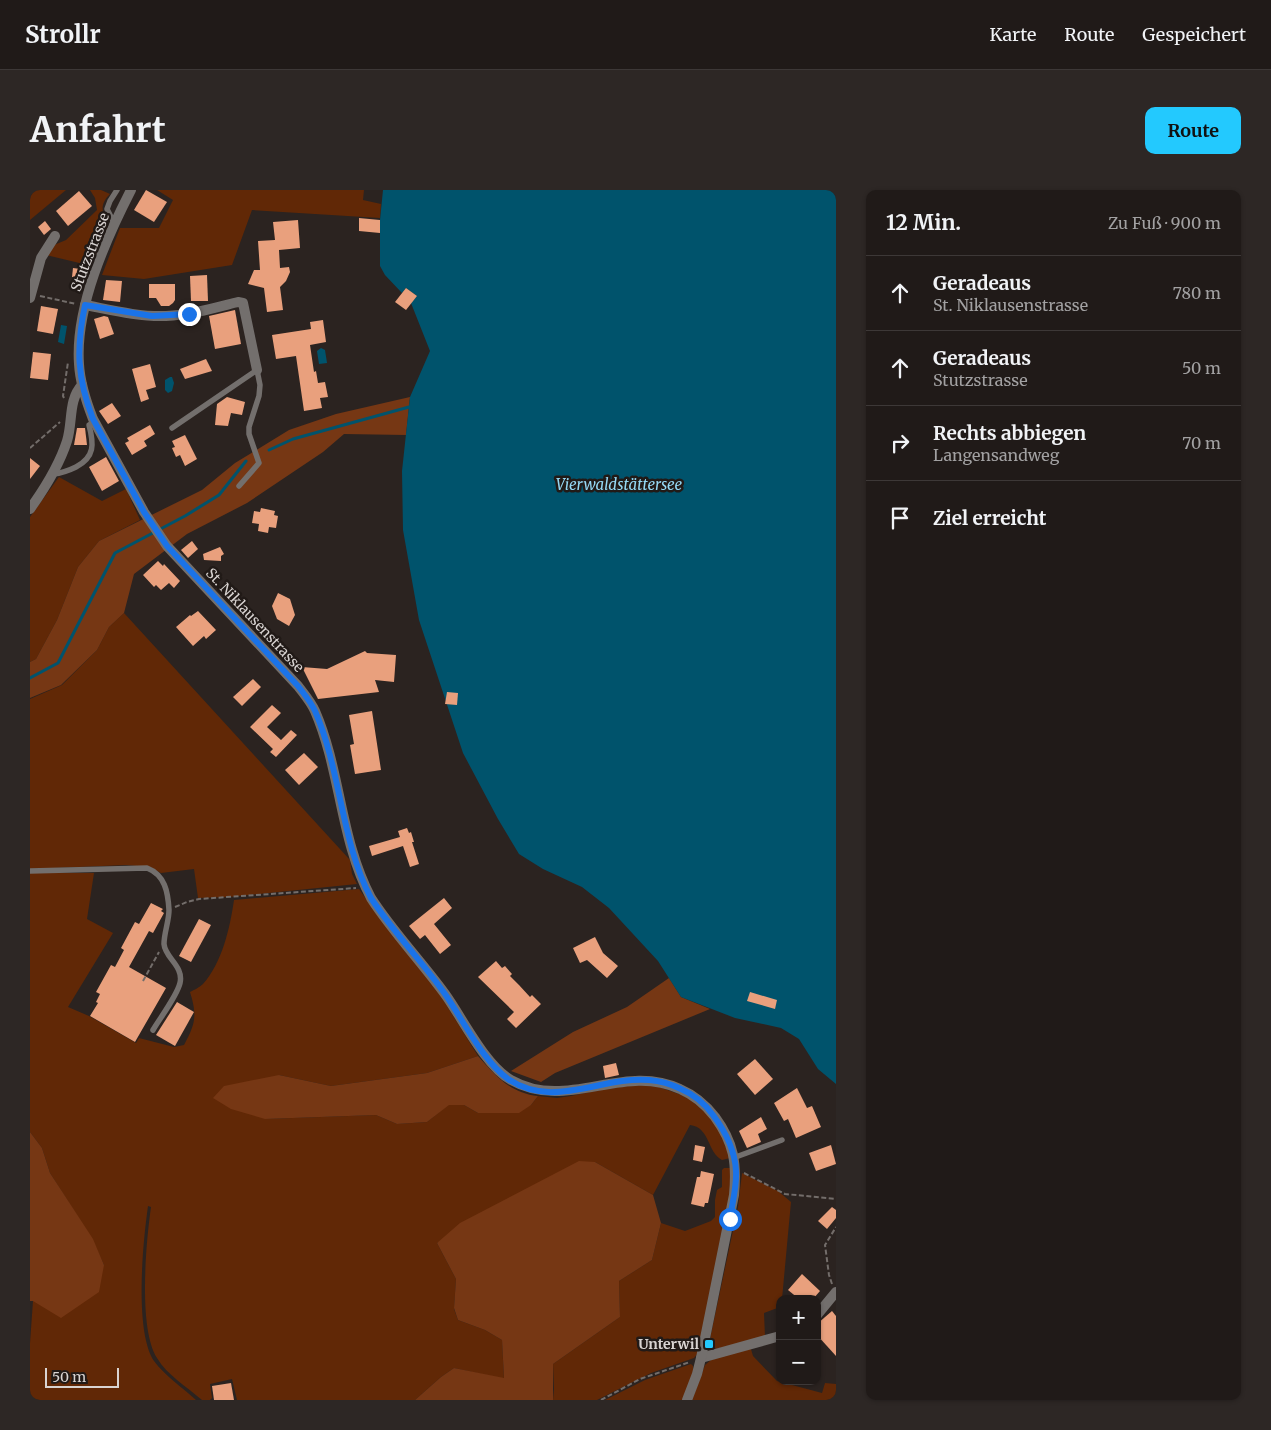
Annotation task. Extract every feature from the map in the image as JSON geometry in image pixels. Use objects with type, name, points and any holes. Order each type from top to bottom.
[{"type":"street","name":"Stutzstrasse","points":[[82,385],[79,348],[81,305],[114,223],[131,190]]},
{"type":"street","points":[[30,296],[41,258],[55,236]]},
{"type":"street","points":[[81,305],[152,316],[166,316],[189,314],[238,302],[243,303],[257,370]]},
{"type":"street","points":[[30,510],[53,474],[68,439],[74,396],[82,385]]},
{"type":"street","name":"St. Niklausenstrasse","points":[[82,385],[95,422],[144,512],[167,546],[298,686],[314,710],[327,749],[365,886],[376,906],[445,994],[495,1068],[509,1079],[526,1088],[555,1092],[570,1092],[626,1081],[649,1080],[669,1083],[690,1093],[706,1105],[726,1134],[736,1170],[731,1211],[701,1358],[687,1400]]},
{"type":"street","points":[[821,1310],[836,1293]]},
{"type":"street","points":[[701,1358],[776,1337]]},
{"type":"lane","points":[[114,223],[108,215],[107,209],[117,190]]},
{"type":"lane","points":[[172,428],[257,370],[260,385],[259,396],[249,427],[249,434],[259,463],[239,486]]},
{"type":"lane","points":[[53,474],[67,472],[84,463],[90,457],[92,438],[89,425],[95,422]]},
{"type":"lane","points":[[30,870],[147,868],[160,875],[164,881],[169,910],[164,947],[179,969],[180,983],[153,1030]]},
{"type":"lane","points":[[734,1158],[782,1140]]},
{"type":"path","points":[[30,296],[81,305]]},
{"type":"path","points":[[65,400],[63,396],[67,364],[70,358]]},
{"type":"path","points":[[30,448],[63,418]]},
{"type":"path","points":[[169,910],[187,902],[199,900],[365,886]]},
{"type":"path","points":[[143,981],[157,954],[164,947]]},
{"type":"path","points":[[736,1170],[785,1194],[836,1199]]},
{"type":"path","points":[[836,1227],[825,1245],[829,1275],[836,1293]]},
{"type":"path","points":[[600,1400],[640,1379],[701,1358]]},
{"type":"shaded area","points":[[30,190],[66,190],[30,220]]},
{"type":"shaded area","points":[[90,190],[101,190],[110,194],[103,205],[104,216],[108,225],[92,266],[46,255],[54,245],[66,240],[97,210],[95,198]]},
{"type":"shaded area","points":[[157,190],[364,190],[363,200],[381,204],[380,218],[252,210],[232,265],[144,279],[102,275],[120,228],[159,228],[173,200]]},
{"type":"shaded area","points":[[410,397],[406,435],[344,434],[323,452],[247,503],[187,534],[134,574],[124,613],[109,627],[97,650],[61,685],[30,698],[30,662],[36,659],[57,620],[78,567],[99,541],[202,490],[235,463],[289,430],[336,414]]},
{"type":"shaded area","points":[[59,477],[102,501],[126,489],[140,520],[99,541],[78,567],[57,620],[36,659],[30,662],[30,517]]},
{"type":"shaded area","points":[[124,613],[350,860],[352,874],[357,884],[229,897],[198,898],[194,869],[161,873],[150,867],[126,865],[30,869],[30,699],[62,685],[97,650],[109,627]]},
{"type":"shaded area","points":[[30,873],[94,873],[87,919],[113,933],[68,1007],[89,1016],[136,1043],[139,1038],[174,1047],[184,1045],[191,1031],[194,1007],[190,992],[203,984],[210,976],[220,956],[234,900],[359,889],[431,980],[478,1056],[427,1073],[331,1086],[279,1075],[265,1119],[376,1115],[397,1124],[427,1122],[448,1105],[464,1105],[478,1113],[531,1105],[538,1096],[557,1098],[612,1087],[648,1083],[687,1097],[710,1116],[720,1131],[730,1158],[722,1160],[717,1156],[701,1130],[690,1125],[653,1195],[595,1162],[437,1243],[456,1279],[454,1309],[458,1320],[485,1330],[502,1340],[504,1379],[454,1368],[415,1400],[237,1400],[232,1379],[210,1384],[212,1398],[210,1400],[202,1400],[166,1370],[157,1358],[151,1344],[145,1306],[147,1241],[151,1207],[148,1206],[142,1263],[142,1308],[148,1347],[158,1366],[168,1377],[196,1400],[30,1400],[30,1343],[33,1301],[104,1265],[92,1239],[50,1173],[42,1148],[30,1132]]},
{"type":"shaded area","points":[[669,978],[681,997],[710,1009],[555,1073],[541,1082],[511,1071],[573,1032],[627,1007]]},
{"type":"shaded area","points":[[478,1056],[504,1082],[520,1092],[538,1096],[531,1105],[519,1113],[478,1113],[464,1105],[449,1105],[427,1122],[397,1124],[376,1115],[265,1119],[231,1109],[213,1098],[224,1086],[279,1075],[331,1086],[427,1073]]},
{"type":"shaded area","points":[[30,1132],[42,1148],[50,1173],[93,1239],[104,1265],[99,1292],[61,1318],[30,1301]]},
{"type":"shaded area","points":[[579,1161],[595,1162],[653,1195],[661,1223],[652,1260],[619,1281],[620,1317],[553,1364],[553,1400],[415,1400],[454,1368],[504,1378],[502,1340],[485,1330],[458,1320],[454,1308],[456,1279],[437,1243],[460,1223]]},
{"type":"shaded area","points":[[730,1168],[732,1186],[698,1353],[694,1358],[651,1373],[597,1400],[553,1400],[553,1364],[620,1317],[619,1281],[652,1260],[661,1223],[685,1231],[711,1221],[715,1217],[715,1200],[717,1190],[722,1187],[722,1170]]},
{"type":"shaded area","points":[[742,1173],[778,1191],[791,1202],[782,1295],[776,1295],[776,1308],[764,1313],[765,1337],[716,1349],[710,1343],[711,1334],[738,1207]]},
{"type":"shaded area","points":[[750,1346],[753,1356],[776,1380],[776,1385],[792,1385],[822,1393],[825,1383],[836,1384],[836,1400],[692,1400],[705,1365],[711,1360]]},
{"type":"shaded area","points":[[691,1364],[693,1366],[693,1376],[683,1400],[605,1400],[645,1380]]},
{"type":"water","name":"Vierwaldstättersee","points":[[383,190],[836,190],[836,1084],[818,1069],[799,1039],[781,1028],[735,1018],[681,997],[658,961],[609,908],[582,887],[543,869],[519,854],[463,753],[419,620],[403,530],[402,471],[410,397],[430,351],[411,303],[417,296],[406,288],[402,293],[385,275],[380,266],[380,220]]},
{"type":"water","points":[[61,325],[67,326],[64,344],[58,342]]},
{"type":"water","points":[[321,348],[325,350],[327,363],[319,364],[317,351]]},
{"type":"water","points":[[172,377],[174,383],[172,391],[168,393],[165,390],[165,380]]},
{"type":"building","points":[[146,190],[167,202],[154,222],[134,210]]},
{"type":"building","points":[[79,191],[92,206],[68,226],[56,211]]},
{"type":"building","points":[[359,218],[380,220],[380,233],[359,231]]},
{"type":"building","points":[[298,220],[300,248],[279,250],[280,268],[289,267],[290,272],[286,281],[280,287],[283,310],[267,312],[264,288],[248,284],[254,270],[260,270],[258,241],[275,240],[273,222]]},
{"type":"building","points":[[45,221],[51,229],[44,235],[38,227]]},
{"type":"building","points":[[73,268],[87,270],[85,279],[72,277]]},
{"type":"building","points":[[207,275],[208,301],[191,301],[190,276]]},
{"type":"building","points":[[106,280],[122,281],[120,302],[103,300]]},
{"type":"building","points":[[149,284],[175,284],[175,300],[173,303],[169,306],[161,306],[156,298],[149,298]]},
{"type":"building","points":[[406,288],[417,296],[406,310],[395,302]]},
{"type":"building","points":[[41,306],[58,309],[53,334],[37,331]]},
{"type":"building","points":[[235,310],[241,344],[215,349],[209,316]]},
{"type":"building","points":[[104,316],[108,317],[114,334],[100,339],[94,319]]},
{"type":"building","points":[[323,320],[326,342],[310,345],[314,372],[316,371],[318,383],[325,382],[328,397],[320,398],[322,408],[304,411],[296,356],[276,359],[272,335],[311,329],[310,322]]},
{"type":"building","points":[[33,352],[51,354],[48,380],[30,378]]},
{"type":"building","points":[[206,359],[212,371],[185,379],[180,369]]},
{"type":"building","points":[[150,364],[156,387],[146,390],[149,399],[141,402],[132,369]]},
{"type":"building","points":[[227,397],[245,402],[242,415],[231,413],[228,426],[215,425],[217,404]]},
{"type":"building","points":[[112,403],[121,416],[108,424],[99,411]]},
{"type":"building","points":[[150,425],[155,434],[144,441],[147,446],[132,455],[125,443],[129,441],[127,438]]},
{"type":"building","points":[[77,428],[85,428],[87,445],[74,445]]},
{"type":"building","points":[[185,435],[197,459],[185,466],[180,455],[176,457],[172,448],[175,447],[172,441]]},
{"type":"building","points":[[106,457],[119,481],[102,491],[89,467]]},
{"type":"building","points":[[30,458],[40,466],[30,479]]},
{"type":"building","points":[[261,508],[275,511],[274,515],[278,516],[276,528],[269,527],[268,533],[258,531],[259,524],[252,523],[254,511],[260,512]]},
{"type":"building","points":[[192,541],[198,549],[188,558],[181,550]]},
{"type":"building","points":[[220,547],[224,554],[221,556],[221,561],[204,560],[203,554]]},
{"type":"building","points":[[158,561],[163,566],[164,564],[180,581],[174,588],[169,583],[161,590],[156,585],[154,587],[143,575]]},
{"type":"building","points":[[278,593],[290,599],[295,615],[289,626],[277,619],[272,606]]},
{"type":"building","points":[[198,611],[216,630],[206,639],[204,636],[193,646],[176,627]]},
{"type":"building","points":[[365,651],[367,653],[396,655],[394,682],[375,680],[379,692],[318,699],[302,667],[327,669]]},
{"type":"building","points":[[253,679],[261,687],[242,706],[233,697]]},
{"type":"building","points":[[447,692],[458,693],[457,705],[445,704]]},
{"type":"building","points":[[272,705],[281,713],[267,727],[281,740],[291,730],[297,735],[276,757],[270,752],[273,749],[250,727]]},
{"type":"building","points":[[372,711],[381,770],[355,774],[350,745],[354,744],[349,715]]},
{"type":"building","points":[[304,753],[318,767],[299,785],[285,770]]},
{"type":"building","points":[[407,828],[409,833],[411,832],[419,864],[410,867],[403,846],[372,856],[369,846],[400,837],[398,831]]},
{"type":"building","points":[[444,898],[452,908],[434,924],[451,945],[440,954],[425,935],[420,939],[409,926]]},
{"type":"building","points":[[151,903],[163,909],[161,911],[164,913],[153,933],[149,931],[129,967],[166,988],[135,1042],[90,1016],[98,1003],[96,1002],[100,994],[96,992],[111,965],[115,967],[124,950],[121,948],[135,922],[139,924]]},
{"type":"building","points":[[199,919],[211,925],[191,962],[179,956]]},
{"type":"building","points":[[595,937],[603,953],[618,966],[607,978],[587,960],[580,963],[573,948]]},
{"type":"building","points":[[496,961],[502,968],[505,966],[512,974],[510,976],[530,997],[532,995],[541,1004],[516,1028],[507,1019],[514,1012],[478,977]]},
{"type":"building","points":[[750,992],[777,1000],[775,1009],[747,1001]]},
{"type":"building","points":[[177,1002],[194,1012],[175,1046],[156,1035]]},
{"type":"building","points":[[755,1059],[773,1079],[755,1095],[737,1074]]},
{"type":"building","points":[[616,1063],[619,1075],[605,1078],[603,1066]]},
{"type":"building","points":[[797,1088],[807,1108],[812,1106],[821,1127],[796,1138],[788,1119],[784,1121],[774,1103]]},
{"type":"building","points":[[761,1117],[767,1129],[758,1134],[761,1142],[747,1148],[739,1131]]},
{"type":"building","points":[[695,1145],[705,1147],[702,1162],[693,1160]]},
{"type":"building","points":[[831,1145],[836,1164],[816,1171],[809,1153]]},
{"type":"building","points":[[701,1171],[714,1174],[708,1203],[705,1203],[704,1207],[691,1204],[697,1177],[700,1177]]},
{"type":"building","points":[[832,1207],[836,1210],[836,1218],[827,1229],[818,1221]]},
{"type":"building","points":[[802,1274],[820,1291],[816,1295],[794,1295],[788,1290]]},
{"type":"building","points":[[832,1311],[836,1316],[836,1356],[821,1339],[821,1321]]},
{"type":"building","points":[[231,1383],[234,1400],[214,1400],[212,1386]]},
{"type":"waterway","points":[[269,450],[293,439],[409,407]]},
{"type":"waterway","points":[[30,678],[58,663],[115,553],[185,516],[219,495],[246,461]]},
{"type":"place","name":"Unterwil","points":[[709,1344]]},
{"type":"route","points":[[189,314],[152,316],[85,305],[80,334],[79,362],[87,403],[93,419],[144,512],[167,546],[298,686],[314,710],[320,724],[356,859],[371,898],[445,994],[495,1068],[509,1079],[526,1088],[555,1092],[570,1092],[626,1081],[649,1080],[669,1083],[690,1093],[706,1105],[726,1134],[732,1150],[736,1170],[730,1219]]}]
